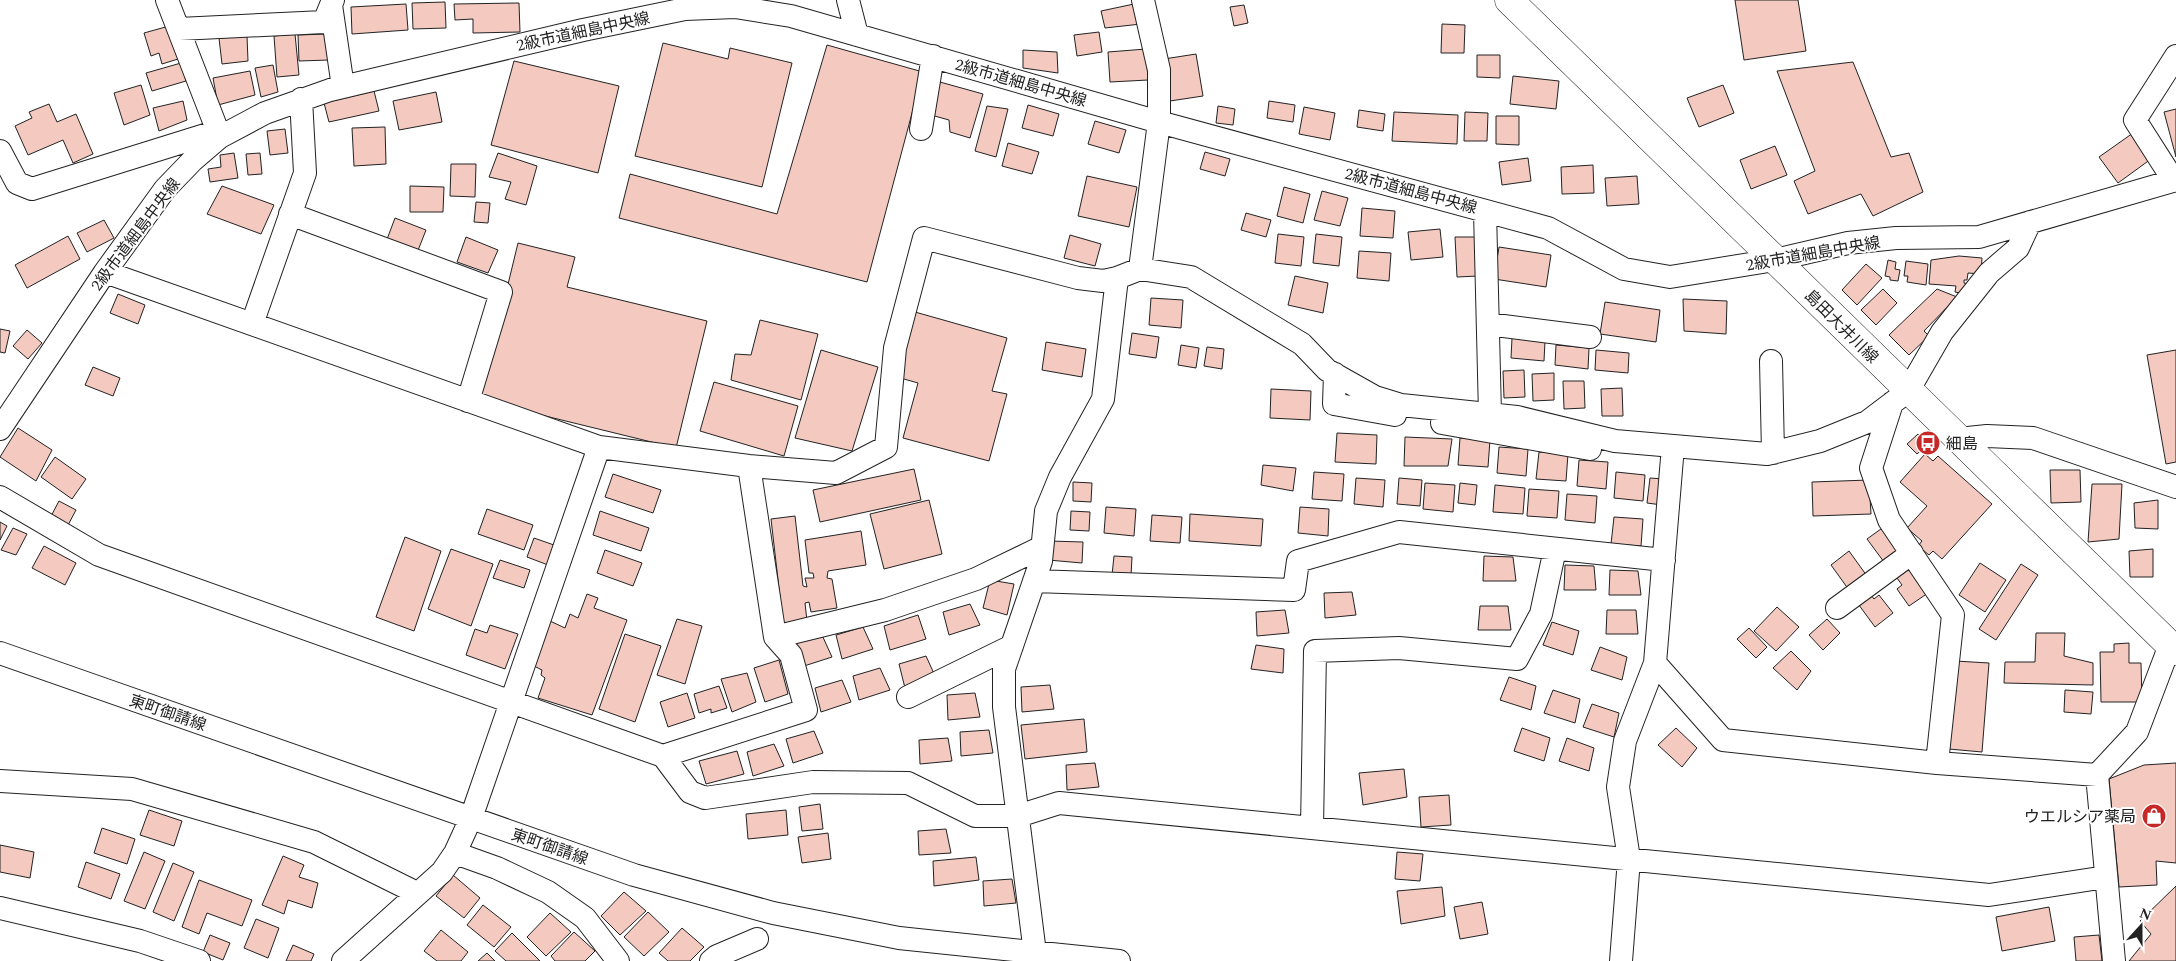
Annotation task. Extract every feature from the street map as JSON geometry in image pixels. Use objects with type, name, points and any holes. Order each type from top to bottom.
[{"type":"main road","name":"島田大井川線","points":[[1509,0],[1775,260],[1900,397],[1958,439],[2173,648]]},
{"type":"street","points":[[0,151],[17,183],[32,189],[219,134],[167,0]]},
{"type":"street","points":[[848,0],[857,35]]},
{"type":"street","points":[[1140,269],[1159,122],[1160,70],[1143,0]]},
{"type":"street","points":[[179,29],[324,22],[332,2]]},
{"type":"street","points":[[332,2],[342,87]]},
{"type":"street","name":"2級市道細島中央線","points":[[0,429],[7,402],[105,272],[165,188],[219,134],[301,99],[342,87],[583,30],[685,9],[735,7],[791,16],[1159,122],[1548,228],[1624,269],[1670,277],[1775,260],[1848,243],[1896,238],[1979,237],[2175,181]]},
{"type":"street","points":[[921,129],[933,56]]},
{"type":"street","points":[[2175,181],[2135,120],[2176,56]]},
{"type":"street","points":[[252,324],[305,173],[301,99]]},
{"type":"street","points":[[1485,210],[1490,414]]},
{"type":"street","points":[[290,214],[500,292],[468,401]]},
{"type":"street","points":[[1937,763],[1953,615],[1889,520],[1871,468],[1900,397],[1942,332],[1989,273],[2018,248],[2030,222]]},
{"type":"street","points":[[105,272],[599,448],[749,466],[836,473],[886,448],[895,348],[924,238],[1078,278],[1104,281],[1140,269],[1191,277],[1302,344],[1327,370],[1375,397],[1401,405],[1517,417],[1621,448]]},
{"type":"street","points":[[1035,957],[1004,707],[1004,669],[1040,562],[1046,511],[1060,477],[1103,399],[1117,278]]},
{"type":"street","points":[[1488,324],[1590,337]]},
{"type":"street","points":[[1771,361],[1773,452]]},
{"type":"street","points":[[1335,374],[1334,404],[1673,455],[1767,454],[1820,441],[1867,422],[1900,397]]},
{"type":"street","points":[[1958,439],[1987,436],[2033,438],[2176,487]]},
{"type":"street","points":[[343,961],[417,892],[442,872],[455,852],[471,818],[599,448]]},
{"type":"street","points":[[1621,961],[1628,858],[1618,786],[1625,741],[1655,663],[1673,455]]},
{"type":"street","points":[[663,756],[806,710],[791,655],[775,637],[749,466]]},
{"type":"street","points":[[0,497],[100,554],[663,756],[690,792],[705,798],[813,782],[908,783],[975,816],[1018,816],[1059,803],[1989,895],[2106,877]]},
{"type":"street","points":[[1034,581],[1294,590],[1298,561],[1400,532],[1664,560]]},
{"type":"street","points":[[775,637],[885,610],[976,579],[1042,547]]},
{"type":"street","points":[[1312,828],[1315,651],[1399,648],[1517,659],[1541,614],[1555,549]]},
{"type":"street","points":[[1837,608],[1912,553]]},
{"type":"street","points":[[908,697],[1012,646]]},
{"type":"street","points":[[2114,961],[2097,775],[2137,732],[2173,648]]},
{"type":"street","name":"東町御請線","points":[[0,653],[634,875],[773,913],[899,938],[1035,957],[1119,961]]},
{"type":"street","points":[[1655,663],[1723,740],[1937,763],[2097,775]]},
{"type":"street","points":[[0,781],[132,789],[314,842],[417,892]]},
{"type":"street","points":[[455,852],[497,868],[548,892],[585,918],[618,961]]},
{"type":"street","points":[[0,908],[140,941],[199,961]]},
{"type":"street","points":[[711,961],[717,956],[757,939]]},
{"type":"building","points":[[1735,0],[1798,0],[1806,51],[1744,60]]},
{"type":"building","points":[[445,2],[446,28],[413,29],[412,3]]},
{"type":"building","points":[[519,3],[520,32],[473,33],[473,19],[455,20],[454,4]]},
{"type":"building","points":[[406,4],[408,30],[352,34],[351,7]]},
{"type":"building","points":[[1134,4],[1141,24],[1105,28],[1101,11]]},
{"type":"building","points":[[1244,5],[1248,23],[1234,26],[1230,7]]},
{"type":"building","points":[[1442,24],[1465,25],[1464,53],[1441,53]]},
{"type":"building","points":[[169,26],[178,59],[162,64],[159,53],[151,56],[144,33]]},
{"type":"building","points":[[1099,32],[1102,52],[1077,56],[1074,35]]},
{"type":"building","points":[[295,34],[299,75],[277,77],[274,36]]},
{"type":"building","points":[[327,34],[329,60],[299,61],[298,35]]},
{"type":"building","points":[[247,36],[248,61],[222,64],[219,38]]},
{"type":"building","points":[[663,43],[728,59],[730,48],[792,63],[762,187],[635,156]]},
{"type":"building","points":[[827,45],[923,72],[867,282],[619,218],[630,174],[777,214]]},
{"type":"building","points":[[1146,49],[1148,80],[1110,82],[1108,52]]},
{"type":"building","points":[[1023,50],[1057,52],[1058,73],[1023,68]]},
{"type":"building","points":[[1196,54],[1203,96],[1170,101],[1164,59]]},
{"type":"building","points":[[1477,55],[1500,55],[1500,78],[1477,77]]},
{"type":"building","points":[[514,61],[619,86],[598,173],[491,145]]},
{"type":"building","points":[[1853,62],[1891,157],[1909,153],[1923,192],[1873,216],[1861,194],[1808,214],[1794,181],[1815,171],[1777,71]]},
{"type":"building","points":[[181,63],[186,81],[152,91],[146,73]]},
{"type":"building","points":[[273,65],[278,92],[261,97],[255,68]]},
{"type":"building","points":[[250,71],[255,95],[218,105],[213,78]]},
{"type":"building","points":[[1513,76],[1559,81],[1556,109],[1510,104]]},
{"type":"building","points":[[940,82],[983,94],[970,138],[950,132],[949,120],[931,115]]},
{"type":"building","points":[[141,85],[150,115],[124,125],[114,93]]},
{"type":"building","points":[[1723,85],[1734,113],[1699,127],[1687,98]]},
{"type":"building","points":[[374,91],[379,111],[329,122],[324,103]]},
{"type":"building","points":[[436,92],[442,122],[399,130],[393,101]]},
{"type":"building","points":[[183,101],[187,120],[159,131],[153,108]]},
{"type":"building","points":[[1269,101],[1295,105],[1293,122],[1267,118]]},
{"type":"building","points":[[49,104],[57,122],[76,114],[93,154],[73,163],[63,140],[28,155],[15,126],[32,118],[29,112]]},
{"type":"building","points":[[1028,105],[1059,114],[1053,136],[1022,128]]},
{"type":"building","points":[[987,106],[1008,109],[996,157],[975,151]]},
{"type":"building","points":[[1218,106],[1235,109],[1233,125],[1216,123]]},
{"type":"building","points":[[1304,107],[1335,113],[1330,140],[1299,134]]},
{"type":"building","points":[[2176,109],[2176,157],[2164,112]]},
{"type":"building","points":[[1359,110],[1385,114],[1383,131],[1357,127]]},
{"type":"building","points":[[1394,112],[1458,115],[1457,144],[1392,141]]},
{"type":"building","points":[[1465,112],[1488,113],[1487,141],[1464,141]]},
{"type":"building","points":[[1496,116],[1519,116],[1519,145],[1496,144]]},
{"type":"building","points":[[1095,121],[1126,130],[1119,153],[1088,144]]},
{"type":"building","points":[[385,127],[386,164],[354,166],[352,128]]},
{"type":"building","points":[[285,129],[288,153],[270,155],[267,131]]},
{"type":"building","points":[[2133,133],[2151,159],[2118,183],[2099,157]]},
{"type":"building","points":[[1008,143],[1039,152],[1032,174],[1002,166]]},
{"type":"building","points":[[1775,146],[1787,175],[1751,189],[1740,160]]},
{"type":"building","points":[[1205,152],[1230,159],[1225,176],[1200,169]]},
{"type":"building","points":[[234,153],[238,178],[210,182],[208,169],[221,167],[220,155]]},
{"type":"building","points":[[260,153],[262,174],[248,175],[246,154]]},
{"type":"building","points":[[498,153],[537,166],[526,205],[505,199],[511,182],[489,177]]},
{"type":"building","points":[[1528,158],[1531,181],[1502,185],[1499,162]]},
{"type":"building","points":[[451,164],[476,164],[475,197],[450,196]]},
{"type":"building","points":[[1593,165],[1594,193],[1562,194],[1561,167]]},
{"type":"building","points":[[1087,176],[1137,187],[1129,227],[1078,216]]},
{"type":"building","points":[[1637,176],[1639,204],[1607,206],[1605,178]]},
{"type":"building","points":[[222,186],[274,205],[261,234],[207,214]]},
{"type":"building","points":[[410,186],[444,187],[443,212],[410,212]]},
{"type":"building","points":[[1284,187],[1310,194],[1303,223],[1277,216]]},
{"type":"building","points":[[1322,191],[1348,198],[1340,226],[1314,220]]},
{"type":"building","points":[[476,202],[490,203],[488,223],[474,222]]},
{"type":"building","points":[[1362,208],[1395,211],[1393,238],[1360,236]]},
{"type":"building","points":[[1246,213],[1271,220],[1266,237],[1241,230]]},
{"type":"building","points":[[395,218],[426,230],[417,253],[386,242]]},
{"type":"building","points":[[104,220],[114,238],[87,252],[77,233]]},
{"type":"building","points":[[1440,229],[1443,257],[1411,260],[1408,232]]},
{"type":"building","points":[[1278,234],[1304,237],[1301,266],[1275,263]]},
{"type":"building","points":[[1316,234],[1342,237],[1339,266],[1313,263]]},
{"type":"building","points":[[1070,235],[1101,244],[1095,266],[1064,258]]},
{"type":"building","points":[[68,236],[80,259],[27,288],[15,265]]},
{"type":"building","points":[[466,237],[498,250],[488,273],[457,262]]},
{"type":"building","points":[[1455,237],[1476,237],[1478,276],[1457,277]]},
{"type":"building","points":[[518,243],[575,257],[567,287],[707,321],[676,448],[480,400]]},
{"type":"building","points":[[1499,247],[1551,255],[1546,287],[1494,279]]},
{"type":"building","points":[[1359,251],[1391,253],[1389,281],[1357,278]]},
{"type":"building","points":[[1959,256],[1982,258],[1981,274],[1968,273],[1967,280],[1964,280],[1964,283],[1969,284],[1965,294],[1955,292],[1956,286],[1929,284],[1931,260]]},
{"type":"building","points":[[1888,260],[1896,262],[1895,269],[1900,270],[1898,281],[1890,280],[1890,277],[1885,276]]},
{"type":"building","points":[[1906,261],[1928,264],[1926,285],[1907,282],[1908,276],[1904,276]]},
{"type":"building","points":[[1866,264],[1882,278],[1857,305],[1842,290]]},
{"type":"building","points":[[1295,276],[1328,283],[1323,313],[1288,305]]},
{"type":"building","points":[[1883,289],[1897,303],[1876,325],[1861,310]]},
{"type":"building","points":[[1937,289],[1957,297],[1924,331],[1929,336],[1909,355],[1889,335]]},
{"type":"building","points":[[118,294],[145,305],[138,324],[110,313]]},
{"type":"building","points":[[1151,298],[1183,300],[1181,328],[1149,325]]},
{"type":"building","points":[[1683,299],[1727,301],[1726,334],[1684,331]]},
{"type":"building","points":[[1605,302],[1660,310],[1656,342],[1600,334]]},
{"type":"building","points":[[915,312],[1007,338],[992,391],[1007,394],[989,461],[903,438],[918,383],[897,377]]},
{"type":"building","points":[[760,320],[818,334],[801,400],[731,380],[735,354],[751,355]]},
{"type":"building","points":[[0,329],[10,331],[5,353],[0,352]]},
{"type":"building","points":[[27,330],[42,343],[28,359],[13,346]]},
{"type":"building","points":[[1132,333],[1159,337],[1156,358],[1129,354]]},
{"type":"building","points":[[1512,338],[1545,341],[1544,361],[1511,358]]},
{"type":"building","points":[[1046,342],[1086,349],[1082,377],[1042,370]]},
{"type":"building","points":[[1181,345],[1199,348],[1196,368],[1178,365]]},
{"type":"building","points":[[1556,345],[1589,348],[1588,369],[1555,365]]},
{"type":"building","points":[[1207,347],[1224,349],[1222,369],[1204,366]]},
{"type":"building","points":[[821,350],[878,367],[852,451],[795,438]]},
{"type":"building","points":[[1596,350],[1629,353],[1628,373],[1595,370]]},
{"type":"building","points":[[2176,350],[2176,462],[2166,464],[2147,355]]},
{"type":"building","points":[[93,367],[120,378],[113,396],[85,385]]},
{"type":"building","points":[[1524,370],[1525,397],[1504,398],[1503,371]]},
{"type":"building","points":[[1554,373],[1554,400],[1533,401],[1532,374]]},
{"type":"building","points":[[1563,381],[1584,381],[1585,408],[1564,409]]},
{"type":"building","points":[[714,382],[798,406],[784,456],[700,431]]},
{"type":"building","points":[[1622,388],[1623,416],[1602,416],[1601,389]]},
{"type":"building","points":[[1271,389],[1311,391],[1310,420],[1270,418]]},
{"type":"building","points":[[18,428],[52,450],[36,481],[0,457]]},
{"type":"building","points":[[1337,433],[1377,435],[1376,464],[1335,462]]},
{"type":"building","points":[[1918,434],[1928,444],[1917,454],[1907,444]]},
{"type":"building","points":[[1405,437],[1452,439],[1448,466],[1404,466]]},
{"type":"building","points":[[1460,438],[1490,440],[1488,467],[1458,465]]},
{"type":"building","points":[[1499,447],[1528,449],[1526,476],[1497,473]]},
{"type":"building","points":[[1539,452],[1568,454],[1566,481],[1536,479]]},
{"type":"building","points":[[1925,454],[1933,461],[1938,456],[1992,504],[1942,559],[1933,551],[1929,555],[1918,546],[1922,541],[1907,528],[1927,506],[1900,482]]},
{"type":"building","points":[[55,457],[86,479],[72,499],[41,477]]},
{"type":"building","points":[[1579,460],[1608,462],[1606,489],[1577,486]]},
{"type":"building","points":[[1263,465],[1296,468],[1293,491],[1261,485]]},
{"type":"building","points":[[914,469],[921,500],[820,522],[813,490]]},
{"type":"building","points":[[2050,470],[2080,470],[2081,502],[2051,503]]},
{"type":"building","points":[[1314,472],[1344,474],[1342,501],[1312,499]]},
{"type":"building","points":[[1616,472],[1645,475],[1643,501],[1614,498]]},
{"type":"building","points":[[613,474],[661,490],[653,513],[605,497]]},
{"type":"building","points":[[1356,478],[1385,480],[1383,507],[1354,504]]},
{"type":"building","points":[[1399,478],[1422,480],[1420,506],[1397,504]]},
{"type":"building","points":[[1650,478],[1664,479],[1662,505],[1647,503]]},
{"type":"building","points":[[1869,480],[1871,514],[1813,516],[1812,482]]},
{"type":"building","points":[[1073,482],[1092,483],[1091,502],[1073,501]]},
{"type":"building","points":[[1425,483],[1455,485],[1453,512],[1423,509]]},
{"type":"building","points":[[1460,483],[1477,485],[1475,505],[1458,503]]},
{"type":"building","points":[[2092,484],[2122,484],[2119,539],[2088,542]]},
{"type":"building","points":[[1495,485],[1525,488],[1523,514],[1493,512]]},
{"type":"building","points":[[1529,489],[1559,491],[1557,518],[1527,516]]},
{"type":"building","points":[[1567,494],[1597,496],[1595,523],[1565,520]]},
{"type":"building","points":[[929,500],[942,554],[884,569],[870,514]]},
{"type":"building","points":[[2158,500],[2158,529],[2135,528],[2134,503]]},
{"type":"building","points":[[59,501],[76,510],[67,527],[50,518]]},
{"type":"building","points":[[1106,507],[1136,509],[1134,536],[1104,533]]},
{"type":"building","points":[[1300,507],[1329,509],[1328,536],[1298,533]]},
{"type":"building","points":[[487,509],[533,525],[524,550],[478,534]]},
{"type":"building","points":[[600,511],[649,528],[641,551],[593,535]]},
{"type":"building","points":[[1071,511],[1090,512],[1089,531],[1070,530]]},
{"type":"building","points":[[1190,514],[1263,519],[1261,546],[1189,541]]},
{"type":"building","points":[[1152,515],[1182,517],[1180,543],[1150,541]]},
{"type":"building","points":[[795,516],[803,586],[807,587],[805,578],[814,578],[813,573],[809,573],[805,540],[861,531],[866,565],[828,571],[827,578],[832,579],[837,608],[811,612],[809,602],[805,603],[807,621],[783,623],[771,519]]},
{"type":"building","points":[[1614,517],[1643,519],[1641,546],[1611,544]]},
{"type":"building","points":[[0,522],[7,526],[0,540]]},
{"type":"building","points":[[1885,526],[1902,549],[1884,562],[1867,539]]},
{"type":"building","points":[[13,528],[27,534],[16,555],[1,550]]},
{"type":"building","points":[[405,537],[441,551],[414,631],[376,617]]},
{"type":"building","points":[[534,538],[554,545],[548,565],[527,557]]},
{"type":"building","points":[[1049,541],[1083,542],[1082,563],[1048,560]]},
{"type":"building","points":[[44,546],[76,563],[65,585],[32,568]]},
{"type":"building","points":[[451,549],[493,564],[471,626],[428,609]]},
{"type":"building","points":[[2153,549],[2153,577],[2130,577],[2129,551]]},
{"type":"building","points":[[605,550],[642,563],[633,586],[597,573]]},
{"type":"building","points":[[1849,551],[1867,576],[1849,590],[1831,565]]},
{"type":"building","points":[[1114,556],[1132,557],[1131,576],[1112,575]]},
{"type":"building","points":[[1484,556],[1513,557],[1516,581],[1483,581]]},
{"type":"building","points":[[500,560],[530,570],[524,588],[493,578]]},
{"type":"building","points":[[1980,563],[2006,580],[1985,612],[1959,595]]},
{"type":"building","points":[[2021,564],[2038,575],[1996,640],[1979,629]]},
{"type":"building","points":[[1565,565],[1594,566],[1596,590],[1564,590]]},
{"type":"building","points":[[1910,568],[1928,593],[1909,606],[1897,589],[1902,585],[1897,578]]},
{"type":"building","points":[[1610,570],[1638,571],[1641,595],[1609,595]]},
{"type":"building","points":[[990,580],[1014,584],[1007,615],[983,608]]},
{"type":"building","points":[[1352,592],[1356,615],[1325,618],[1324,593]]},
{"type":"building","points":[[1869,592],[1874,599],[1879,595],[1893,613],[1875,627],[1856,601]]},
{"type":"building","points":[[587,594],[598,598],[594,608],[627,620],[592,715],[538,698],[545,678],[541,675],[542,670],[534,666],[550,621],[565,628],[570,614],[578,618]]},
{"type":"building","points":[[970,604],[980,625],[949,635],[943,612]]},
{"type":"building","points":[[1480,606],[1508,606],[1511,630],[1478,630]]},
{"type":"building","points":[[1777,607],[1799,627],[1776,651],[1754,631]]},
{"type":"building","points":[[1285,610],[1289,633],[1257,636],[1256,612]]},
{"type":"building","points":[[1607,610],[1636,610],[1638,634],[1606,634]]},
{"type":"building","points":[[918,615],[926,639],[890,650],[884,626]]},
{"type":"building","points":[[677,619],[702,626],[685,684],[657,675]]},
{"type":"building","points":[[1827,619],[1840,633],[1823,650],[1809,635]]},
{"type":"building","points":[[1552,622],[1579,631],[1573,655],[1543,645]]},
{"type":"building","points":[[490,625],[518,634],[505,669],[466,655],[475,629],[487,633]]},
{"type":"building","points":[[863,627],[873,649],[842,659],[836,635]]},
{"type":"building","points":[[1749,628],[1767,647],[1756,658],[1737,639]]},
{"type":"building","points":[[2036,633],[2065,633],[2064,656],[2093,663],[2093,685],[2004,683],[2005,662],[2035,662]]},
{"type":"building","points":[[625,634],[661,646],[635,722],[599,709]]},
{"type":"building","points":[[822,635],[832,657],[801,667],[795,643]]},
{"type":"building","points":[[2129,643],[2129,663],[2141,663],[2142,702],[2101,702],[2100,652],[2114,652],[2114,644]]},
{"type":"building","points":[[1256,645],[1284,649],[1283,673],[1251,669]]},
{"type":"building","points":[[1600,647],[1627,657],[1622,680],[1591,670]]},
{"type":"building","points":[[1791,651],[1811,671],[1797,690],[1773,668]]},
{"type":"building","points":[[926,656],[936,678],[905,688],[899,664]]},
{"type":"building","points":[[779,660],[788,694],[765,702],[754,668]]},
{"type":"building","points":[[1955,661],[1989,663],[1982,752],[1949,749]]},
{"type":"building","points":[[880,668],[890,690],[859,700],[853,676]]},
{"type":"building","points":[[747,673],[756,702],[732,712],[721,679]]},
{"type":"building","points":[[1509,677],[1536,686],[1531,710],[1500,700]]},
{"type":"building","points":[[842,680],[851,702],[821,712],[815,688]]},
{"type":"building","points":[[1050,685],[1054,709],[1022,712],[1021,687]]},
{"type":"building","points":[[719,686],[727,708],[711,713],[711,709],[699,713],[694,694]]},
{"type":"building","points":[[1553,690],[1580,699],[1575,723],[1544,713]]},
{"type":"building","points":[[2065,690],[2093,692],[2091,714],[2064,712]]},
{"type":"building","points":[[687,693],[695,718],[668,727],[660,702]]},
{"type":"building","points":[[975,693],[980,717],[948,720],[947,695]]},
{"type":"building","points":[[1592,704],[1619,713],[1614,737],[1583,727]]},
{"type":"building","points":[[1084,719],[1087,752],[1025,759],[1021,725]]},
{"type":"building","points":[[1522,728],[1550,738],[1544,761],[1514,751]]},
{"type":"building","points":[[1676,728],[1697,748],[1682,767],[1658,745]]},
{"type":"building","points":[[989,730],[993,753],[961,756],[960,732]]},
{"type":"building","points":[[814,731],[823,753],[793,763],[786,739]]},
{"type":"building","points":[[948,738],[952,761],[920,764],[919,740]]},
{"type":"building","points":[[1567,738],[1594,748],[1589,771],[1559,761]]},
{"type":"building","points":[[774,744],[784,766],[753,776],[747,752]]},
{"type":"building","points":[[737,751],[744,774],[706,784],[699,761]]},
{"type":"building","points":[[1095,763],[1099,787],[1067,790],[1066,765]]},
{"type":"building","points":[[2176,763],[2176,863],[2156,861],[2157,885],[2119,887],[2109,779],[2144,765]]},
{"type":"building","points":[[1404,769],[1407,797],[1363,805],[1359,773]]},
{"type":"building","points":[[1449,795],[1451,825],[1421,827],[1419,797]]},
{"type":"building","points":[[820,804],[823,829],[802,831],[799,807]]},
{"type":"building","points":[[149,810],[182,821],[174,846],[140,835]]},
{"type":"building","points":[[786,810],[788,835],[748,839],[746,814]]},
{"type":"building","points":[[102,828],[135,839],[127,864],[94,853]]},
{"type":"building","points":[[946,829],[951,853],[919,855],[918,831]]},
{"type":"building","points":[[828,833],[831,859],[802,863],[798,837]]},
{"type":"building","points":[[0,845],[34,852],[30,878],[0,872]]},
{"type":"building","points":[[144,852],[165,861],[145,909],[124,901]]},
{"type":"building","points":[[1397,852],[1423,854],[1420,881],[1395,879]]},
{"type":"building","points":[[283,856],[304,865],[299,877],[318,883],[312,908],[288,900],[284,914],[262,905]]},
{"type":"building","points":[[976,857],[979,880],[934,886],[933,861]]},
{"type":"building","points":[[86,862],[120,874],[111,899],[78,887]]},
{"type":"building","points":[[173,863],[194,872],[174,921],[153,912]]},
{"type":"building","points":[[453,875],[480,898],[464,918],[436,896]]},
{"type":"building","points":[[1012,879],[1016,903],[984,906],[983,881]]},
{"type":"building","points":[[199,880],[252,900],[242,926],[207,913],[199,934],[182,927]]},
{"type":"building","points":[[2176,886],[2176,961],[2129,961],[2151,934],[2140,921]]},
{"type":"building","points":[[1442,887],[1445,916],[1401,924],[1397,891]]},
{"type":"building","points":[[624,892],[646,911],[620,935],[601,916]]},
{"type":"building","points":[[1482,902],[1488,934],[1460,939],[1454,907]]},
{"type":"building","points":[[483,905],[511,927],[494,947],[467,925]]},
{"type":"building","points":[[2049,907],[2055,941],[2002,951],[1996,917]]},
{"type":"building","points":[[648,912],[669,932],[644,956],[624,937]]},
{"type":"building","points":[[550,913],[571,932],[546,956],[527,937]]},
{"type":"building","points":[[256,919],[279,928],[268,958],[244,948]]},
{"type":"building","points":[[682,928],[704,947],[690,961],[668,961],[659,953]]},
{"type":"building","points":[[441,930],[468,952],[461,961],[437,961],[424,951]]},
{"type":"building","points":[[574,932],[595,951],[585,961],[555,961],[551,956]]},
{"type":"building","points":[[512,933],[540,961],[506,961],[495,951]]},
{"type":"building","points":[[210,935],[230,943],[223,960],[203,952]]},
{"type":"building","points":[[2099,935],[2102,961],[2076,961],[2074,937]]},
{"type":"building","points":[[293,945],[314,954],[311,961],[286,961]]},
{"type":"building","points":[[487,953],[495,961],[478,961]]},
{"type":"place","name":"細島","points":[[1928,443]]},
{"type":"place","name":"ウエルシア薬局","points":[[2154,816]]}]
